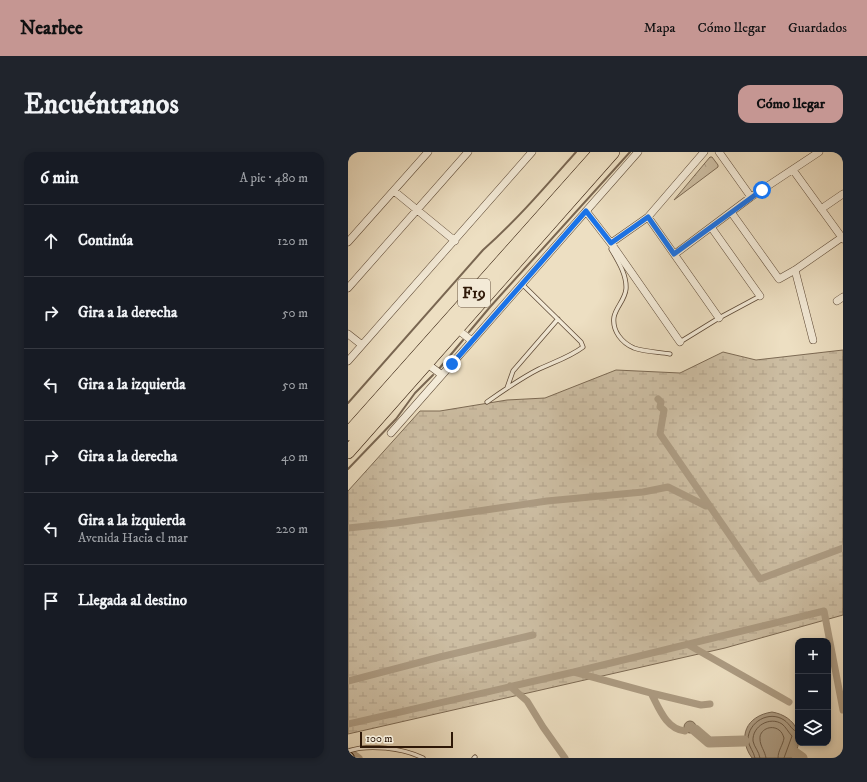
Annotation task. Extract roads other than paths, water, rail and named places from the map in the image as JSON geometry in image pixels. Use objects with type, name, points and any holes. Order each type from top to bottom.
[{"type":"highway","name":"F19","points":[[348,434],[600,152]]},
{"type":"highway","name":"F19","points":[[348,452],[613,152]]},
{"type":"street","points":[[348,242],[428,152]]},
{"type":"street","points":[[348,288],[468,152]]},
{"type":"street","points":[[348,361],[532,152]]},
{"type":"street","points":[[391,433],[638,152]]},
{"type":"street","points":[[612,244],[648,217],[704,152]]},
{"type":"street","points":[[719,152],[751,197]]},
{"type":"street","points":[[674,254],[751,197],[819,152]]},
{"type":"street","points":[[731,212],[779,279],[795,270],[842,238],[793,170]]},
{"type":"street","points":[[394,191],[455,241]]},
{"type":"street","points":[[821,209],[843,194]]},
{"type":"street","points":[[586,211],[612,244],[680,342]]},
{"type":"street","points":[[648,217],[719,318]]},
{"type":"street","points":[[711,227],[760,296]]},
{"type":"street","points":[[795,270],[813,340]]},
{"type":"street","points":[[457,329],[472,341]]},
{"type":"street","points":[[348,334],[362,345]]},
{"type":"street","points":[[426,363],[442,375]]},
{"type":"lane","points":[[612,244],[611,250],[621,268],[626,288],[625,295],[614,316],[614,328],[623,341],[634,348],[670,354]]},
{"type":"lane","points":[[487,402],[540,368],[556,363],[583,347],[581,342],[522,284]]},
{"type":"lane","points":[[680,342],[719,318],[760,296]]},
{"type":"lane","points":[[507,388],[513,371],[558,319]]},
{"type":"lane","points":[[348,751],[365,748],[385,748],[401,750],[423,758]]},
{"type":"water","points":[[772,712],[780,714],[787,718],[795,726],[795,746],[798,746],[792,758],[752,758],[747,750],[745,735],[750,723],[763,714]]},
{"type":"water","points":[[690,721],[694,723],[696,727],[694,731],[690,733],[686,731],[684,727],[686,723]]},
{"type":"waterway","points":[[348,403],[483,250],[519,215],[576,152]]},
{"type":"waterway","points":[[469,332],[630,152]]},
{"type":"waterway","points":[[438,370],[463,340]]},
{"type":"waterway","points":[[348,469],[396,419],[415,393],[433,375]]},
{"type":"waterway","points":[[658,399],[661,402],[660,407],[664,410],[660,434],[760,579],[843,548]]},
{"type":"waterway","points":[[348,528],[396,523],[547,501],[643,492],[668,487],[706,506],[710,506]]},
{"type":"waterway","points":[[574,672],[824,611],[843,710]]},
{"type":"waterway","points":[[348,681],[533,635]]},
{"type":"waterway","points":[[687,644],[789,702]]},
{"type":"waterway","points":[[348,724],[574,672],[651,693],[660,711],[668,722],[678,729],[685,731]]},
{"type":"waterway","points":[[510,686],[527,701],[565,758]]},
{"type":"waterway","points":[[651,693],[701,705],[710,704]]},
{"type":"waterway","points":[[695,730],[709,742],[744,741]]},
{"type":"waterway","points":[[351,752],[359,758]]},
{"type":"waterway","points":[[795,753],[802,758]]}]
